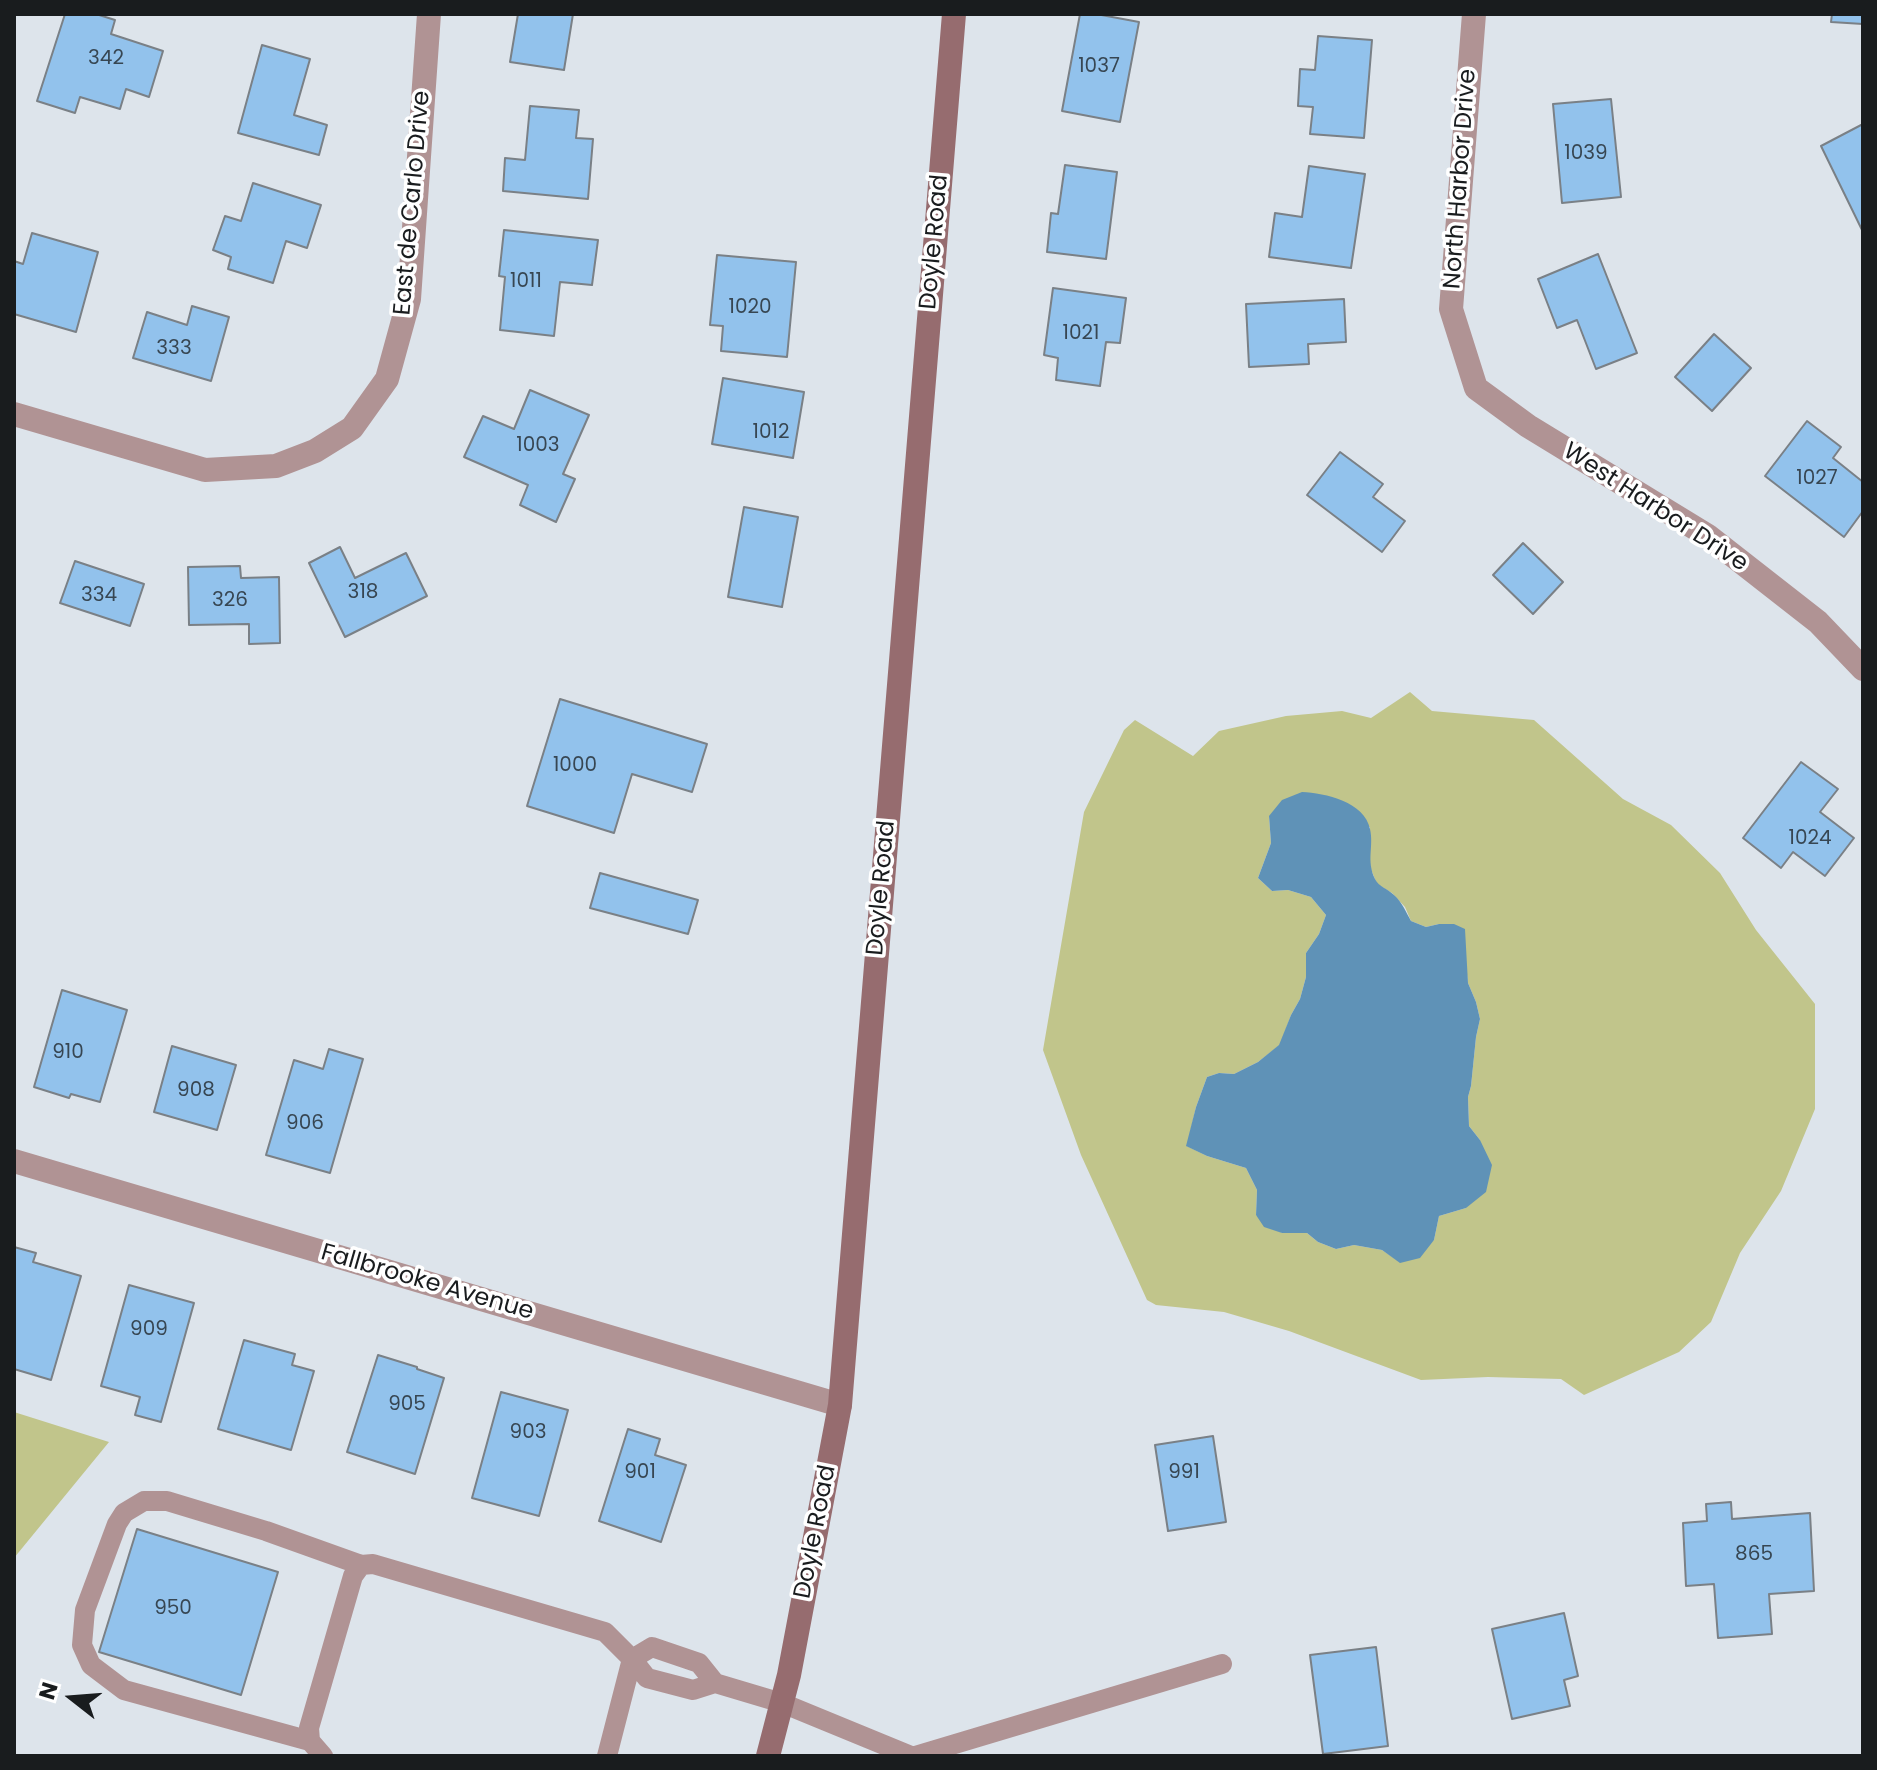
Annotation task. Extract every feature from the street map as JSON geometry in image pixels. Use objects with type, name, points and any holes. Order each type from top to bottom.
[{"type":"main road","name":"Doyle Road","points":[[768,1756],[789,1675],[840,1405],[954,14]]},
{"type":"street","name":"East de Carlo Drive","points":[[14,414],[205,470],[276,466],[315,451],[352,428],[387,379],[409,299],[429,14]]},
{"type":"street","name":"North Harbor Drive","points":[[1474,14],[1451,309],[1476,388]]},
{"type":"street","name":"West Harbor Drive","points":[[1476,388],[1528,426],[1708,536],[1818,622],[1863,669]]},
{"type":"street","name":"Fallbrooke Avenue","points":[[14,1161],[840,1405]]},
{"type":"lane","points":[[317,1749],[124,1690],[91,1665],[82,1645],[85,1610],[124,1513],[144,1501],[167,1501],[266,1531],[361,1565],[373,1564],[605,1632],[647,1678],[693,1690],[715,1683],[782,1703],[913,1756],[1222,1664]]},
{"type":"lane","points":[[317,1749],[309,1728],[353,1576],[361,1565]]},
{"type":"lane","points":[[607,1756],[632,1659],[652,1647],[699,1663],[715,1683]]},
{"type":"green space","points":[[1410,692],[1432,711],[1534,720],[1623,799],[1671,825],[1720,873],[1756,930],[1815,1004],[1815,1109],[1781,1191],[1740,1253],[1711,1322],[1679,1352],[1584,1395],[1561,1379],[1488,1377],[1421,1380],[1289,1331],[1224,1312],[1156,1305],[1147,1300],[1081,1155],[1043,1050],[1084,812],[1124,730],[1135,720],[1193,756],[1219,731],[1286,716],[1342,711],[1371,718]],"holes":[[[1269,816],[1370,827],[1370,867],[1377,884],[1392,893],[1405,907],[1411,921],[1426,927],[1439,924],[1465,957],[1468,983],[1480,1019],[1468,1097],[1469,1126],[1480,1140],[1466,1208],[1439,1216],[1434,1240],[1400,1262],[1382,1250],[1354,1245],[1336,1249],[1318,1242],[1307,1233],[1282,1233],[1256,1215],[1257,1190],[1246,1168],[1187,1146],[1207,1077],[1219,1073],[1234,1074],[1258,1062],[1280,1045],[1300,999],[1306,977],[1306,953],[1319,934],[1326,915],[1311,897],[1288,890],[1272,891],[1258,878],[1271,843]]]},
{"type":"green space","points":[[14,1412],[109,1442],[14,1558]]},
{"type":"water","points":[[1302,792],[1343,801],[1367,820],[1375,879],[1397,898],[1411,921],[1426,927],[1454,924],[1465,929],[1468,983],[1480,1019],[1468,1097],[1469,1126],[1492,1165],[1486,1192],[1466,1208],[1439,1216],[1434,1240],[1420,1258],[1400,1263],[1382,1250],[1354,1245],[1336,1249],[1318,1242],[1307,1233],[1282,1233],[1264,1227],[1256,1215],[1257,1190],[1246,1168],[1186,1146],[1207,1077],[1219,1073],[1234,1074],[1258,1062],[1279,1045],[1300,999],[1306,977],[1306,953],[1319,934],[1326,915],[1311,897],[1288,890],[1272,891],[1258,878],[1271,843],[1269,816],[1282,800]]},
{"type":"building","points":[[65,14],[96,14],[115,20],[111,34],[163,51],[149,97],[126,89],[120,109],[80,97],[75,113],[37,101]]},
{"type":"building","points":[[518,14],[573,14],[564,70],[510,62]]},
{"type":"building","points":[[1080,14],[1139,22],[1120,122],[1062,111]]},
{"type":"building","points":[[1832,14],[1863,14],[1863,24],[1831,22]]},
{"type":"building","points":[[1318,36],[1372,40],[1364,138],[1310,134],[1313,107],[1298,106],[1300,69],[1315,70]]},
{"type":"building","points":[[262,45],[310,59],[294,115],[327,125],[319,155],[238,133]]},
{"type":"building","points":[[1611,99],[1621,197],[1562,203],[1553,104]]},
{"type":"building","points":[[530,106],[579,110],[576,138],[593,139],[588,199],[503,191],[505,158],[525,160]]},
{"type":"building","points":[[1863,124],[1863,232],[1821,146]]},
{"type":"building","points":[[1065,165],[1117,172],[1106,259],[1047,252],[1051,213],[1058,214]]},
{"type":"building","points":[[1309,166],[1365,174],[1351,268],[1269,257],[1275,213],[1302,217]]},
{"type":"building","points":[[253,183],[321,205],[307,248],[286,241],[273,283],[228,269],[231,257],[213,250],[225,216],[241,221]]},
{"type":"building","points":[[504,230],[598,240],[592,285],[560,282],[554,336],[500,330],[505,277],[499,276]]},
{"type":"building","points":[[32,233],[98,252],[76,332],[14,314],[14,261],[23,264]]},
{"type":"building","points":[[1598,254],[1637,353],[1596,369],[1577,320],[1557,328],[1538,279]]},
{"type":"building","points":[[717,255],[796,262],[787,357],[721,351],[723,326],[710,325]]},
{"type":"building","points":[[1053,288],[1126,298],[1120,343],[1106,342],[1100,386],[1056,380],[1058,358],[1044,355]]},
{"type":"building","points":[[1344,299],[1346,342],[1308,344],[1309,364],[1249,367],[1246,304]]},
{"type":"building","points":[[192,306],[229,317],[211,381],[133,358],[147,312],[187,325]]},
{"type":"building","points":[[1714,334],[1751,368],[1712,411],[1675,377]]},
{"type":"building","points":[[723,378],[804,392],[793,458],[712,444]]},
{"type":"building","points":[[530,390],[589,415],[563,474],[575,479],[556,522],[520,505],[528,485],[464,457],[483,416],[514,429]]},
{"type":"building","points":[[1807,421],[1841,447],[1833,458],[1863,482],[1863,511],[1844,537],[1765,476]]},
{"type":"building","points":[[1340,452],[1383,484],[1373,497],[1405,521],[1382,552],[1307,495]]},
{"type":"building","points":[[744,507],[798,517],[782,607],[728,597]]},
{"type":"building","points":[[1523,543],[1563,582],[1533,614],[1493,575]]},
{"type":"building","points":[[340,547],[355,578],[406,553],[427,596],[345,637],[309,563]]},
{"type":"building","points":[[75,561],[144,584],[130,626],[60,603]]},
{"type":"building","points":[[240,566],[241,578],[279,577],[280,643],[249,644],[249,624],[189,625],[188,567]]},
{"type":"building","points":[[560,699],[707,744],[692,792],[632,774],[614,833],[527,806]]},
{"type":"building","points":[[1801,762],[1838,789],[1820,812],[1854,838],[1825,876],[1793,852],[1781,868],[1743,838]]},
{"type":"building","points":[[600,873],[698,900],[688,934],[590,908]]},
{"type":"building","points":[[62,990],[127,1010],[100,1102],[71,1094],[69,1098],[34,1087]]},
{"type":"building","points":[[172,1046],[236,1065],[217,1130],[154,1112]]},
{"type":"building","points":[[329,1049],[363,1059],[330,1173],[266,1155],[294,1060],[323,1069]]},
{"type":"building","points":[[14,1247],[36,1253],[33,1262],[81,1276],[51,1380],[14,1369]]},
{"type":"building","points":[[129,1285],[194,1303],[161,1422],[135,1415],[140,1397],[101,1386]]},
{"type":"building","points":[[244,1340],[295,1354],[292,1365],[314,1371],[291,1450],[218,1429]]},
{"type":"building","points":[[378,1355],[444,1378],[415,1474],[347,1452]]},
{"type":"building","points":[[501,1392],[568,1410],[539,1516],[472,1498]]},
{"type":"building","points":[[628,1429],[660,1439],[655,1455],[686,1465],[661,1542],[599,1521]]},
{"type":"building","points":[[1213,1436],[1226,1522],[1168,1531],[1155,1445]]},
{"type":"building","points":[[1731,1502],[1732,1519],[1810,1513],[1814,1591],[1769,1594],[1772,1634],[1718,1638],[1714,1584],[1686,1586],[1683,1523],[1707,1521],[1706,1504]]},
{"type":"building","points":[[137,1529],[278,1572],[241,1695],[99,1652]]},
{"type":"building","points":[[1564,1613],[1578,1676],[1564,1680],[1570,1706],[1512,1719],[1492,1629]]},
{"type":"building","points":[[1376,1647],[1388,1746],[1323,1754],[1310,1655]]}]
